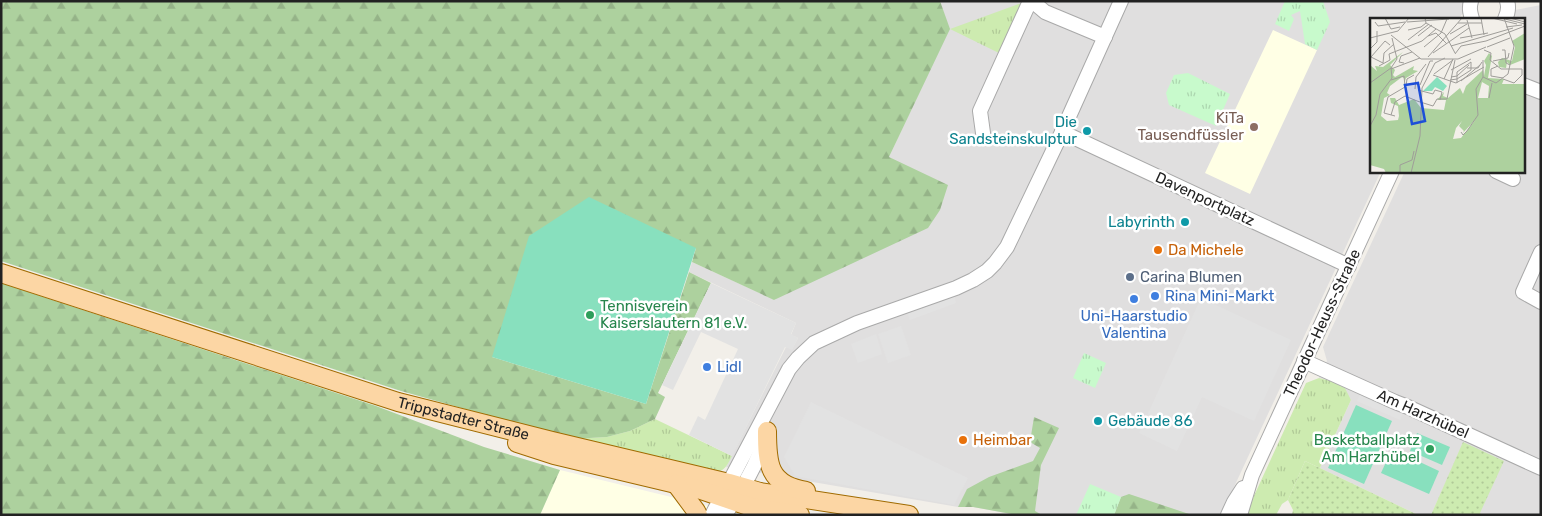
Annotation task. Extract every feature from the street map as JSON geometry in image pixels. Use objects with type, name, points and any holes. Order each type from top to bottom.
[{"type":"main road","points":[[1,274],[398,402]]},
{"type":"main road","name":"Trippstadter Straße","points":[[398,402],[449,423],[554,455],[730,497],[755,491],[909,515]]},
{"type":"main road","name":"Trippstadter Straße","points":[[398,402],[552,441],[730,497],[751,506],[800,515]]},
{"type":"main road","points":[[767,431],[767,457],[770,468],[778,479],[785,485],[801,490],[828,494],[839,505]]},
{"type":"main road","points":[[676,484],[698,515]]},
{"type":"street","points":[[983,132],[980,110],[1031,1],[1045,12],[1104,37]]},
{"type":"street","points":[[730,497],[789,369],[814,343],[857,323],[956,288],[973,280],[991,267],[1007,247],[1062,132],[1121,1]]},
{"type":"street","points":[[1524,85],[1541,92]]},
{"type":"street","name":"Davenportplatz","points":[[1062,132],[1349,266]]},
{"type":"street","name":"Theodor-Heuss-Straße","points":[[1240,515],[1252,475],[1392,172]]},
{"type":"street","points":[[1498,172],[1514,179]]},
{"type":"street","points":[[1541,252],[1523,292],[1541,302]]},
{"type":"street","points":[[712,515],[753,470],[762,450],[767,431],[796,374],[836,333]]},
{"type":"street","name":"Am Harzhübel","points":[[1304,361],[1541,468]]},
{"type":"street","name":"Theodor-Heuss-Straße","points":[[1228,515],[1234,502],[1252,475]]},
{"type":"shaded area","points":[[940,1],[1468,1],[1465,11],[1459,18],[1370,18],[1370,172],[1381,172],[1221,515],[1017,515],[973,507],[958,507],[726,467],[786,347],[792,349],[798,338],[791,335],[796,323],[689,272],[692,262],[775,300],[889,157],[949,29]]},
{"type":"shaded area","points":[[1541,5],[1541,515],[1480,514],[1464,442],[1431,515],[1418,515],[1320,468],[1351,400],[1331,381],[1319,378],[1327,361],[1323,347],[1405,172],[1524,172],[1524,18],[1511,18],[1515,10]]},
{"type":"shaded area","name":"KiTa Tausendfüssler","points":[[1273,30],[1317,50],[1250,194],[1205,173]]},
{"type":"shaded area","points":[[711,283],[796,323],[791,334],[798,338],[792,350],[785,347],[732,456],[689,435],[698,416],[705,420],[738,349],[701,332],[673,390],[662,385]]},
{"type":"shaded area","points":[[954,295],[956,303],[910,320],[906,311]]},
{"type":"shaded area","points":[[1201,298],[1291,340],[1254,421],[1202,397],[1177,451],[1139,433]]},
{"type":"shaded area","points":[[901,326],[911,355],[888,363],[878,334]]},
{"type":"shaded area","points":[[876,334],[882,354],[858,363],[851,344]]},
{"type":"shaded area","points":[[1361,393],[1403,413],[1400,420],[1357,401]]},
{"type":"shaded area","points":[[811,402],[968,478],[954,505],[795,476],[784,457]]},
{"type":"shaded area","points":[[560,470],[733,512],[750,515],[540,515]]},
{"type":"green space","points":[[1,1],[940,1],[950,29],[889,157],[948,185],[940,210],[928,228],[774,300],[692,262],[696,248],[492,357],[646,404],[689,272],[711,283],[658,393],[665,397],[655,419],[630,431],[607,437],[572,439],[401,391],[1,261]]},
{"type":"green space","points":[[1027,1],[1005,56],[950,29]]},
{"type":"green space","points":[[1285,1],[1323,1],[1330,22],[1317,50],[1305,44],[1300,11],[1291,15],[1294,19],[1289,31],[1275,24]]},
{"type":"green space","points":[[1188,73],[1230,94],[1216,126],[1169,105],[1166,93],[1174,75]]},
{"type":"green space","name":"Tennisverein Kaiserslautern 81 e.V.","points":[[589,197],[696,248],[646,404],[492,357],[529,236]]},
{"type":"green space","points":[[1,283],[376,406],[484,447],[560,470],[540,515],[1,515]]},
{"type":"green space","points":[[1084,353],[1106,363],[1095,388],[1073,378]]},
{"type":"green space","points":[[1319,378],[1331,381],[1345,388],[1351,400],[1320,468],[1305,461],[1288,500],[1282,504],[1276,515],[1247,515],[1247,511],[1306,383]]},
{"type":"green space","points":[[1356,405],[1392,421],[1364,484],[1328,468]]},
{"type":"green space","points":[[1034,417],[1059,428],[1041,465],[1035,511],[1042,515],[1017,515],[973,507],[958,507],[967,489],[989,477],[1033,461],[1040,448],[1030,442]]},
{"type":"green space","points":[[655,419],[732,456],[729,463],[725,468],[713,473],[572,439],[607,437],[630,431]]},
{"type":"green space","name":"Basketballplatz Am Harzhübel","points":[[1417,433],[1450,447],[1442,465],[1410,451]]},
{"type":"green space","points":[[1463,442],[1504,461],[1480,513],[1482,515],[1431,515]]},
{"type":"green space","points":[[1392,449],[1439,471],[1429,494],[1381,473]]},
{"type":"green space","points":[[1305,461],[1418,515],[1292,515],[1293,510],[1288,500]]},
{"type":"green space","points":[[1090,484],[1121,497],[1114,515],[1076,515]]},
{"type":"green space","points":[[1129,494],[1192,515],[1114,515],[1121,497]]},
{"type":"place","name":"KiTa Tausendfüssler","points":[[1254,127]]},
{"type":"place","name":"Die Sandsteinskulptur","points":[[1087,131]]},
{"type":"place","name":"Labyrinth","points":[[1185,222]]},
{"type":"place","name":"Da Michele","points":[[1158,250]]},
{"type":"place","name":"Carina Blumen","points":[[1130,277]]},
{"type":"place","name":"Rina Mini-Markt","points":[[1155,296]]},
{"type":"place","name":"Uni-Haarstudio Valentina","points":[[1134,299]]},
{"type":"place","name":"Tennisverein Kaiserslautern 81 e.V.","points":[[590,315]]},
{"type":"place","name":"Lidl","points":[[707,367]]},
{"type":"place","name":"Gebäude 86","points":[[1098,421]]},
{"type":"place","name":"Heimbar","points":[[963,440]]},
{"type":"place","name":"Basketballplatz Am Harzhübel","points":[[1430,449]]}]
